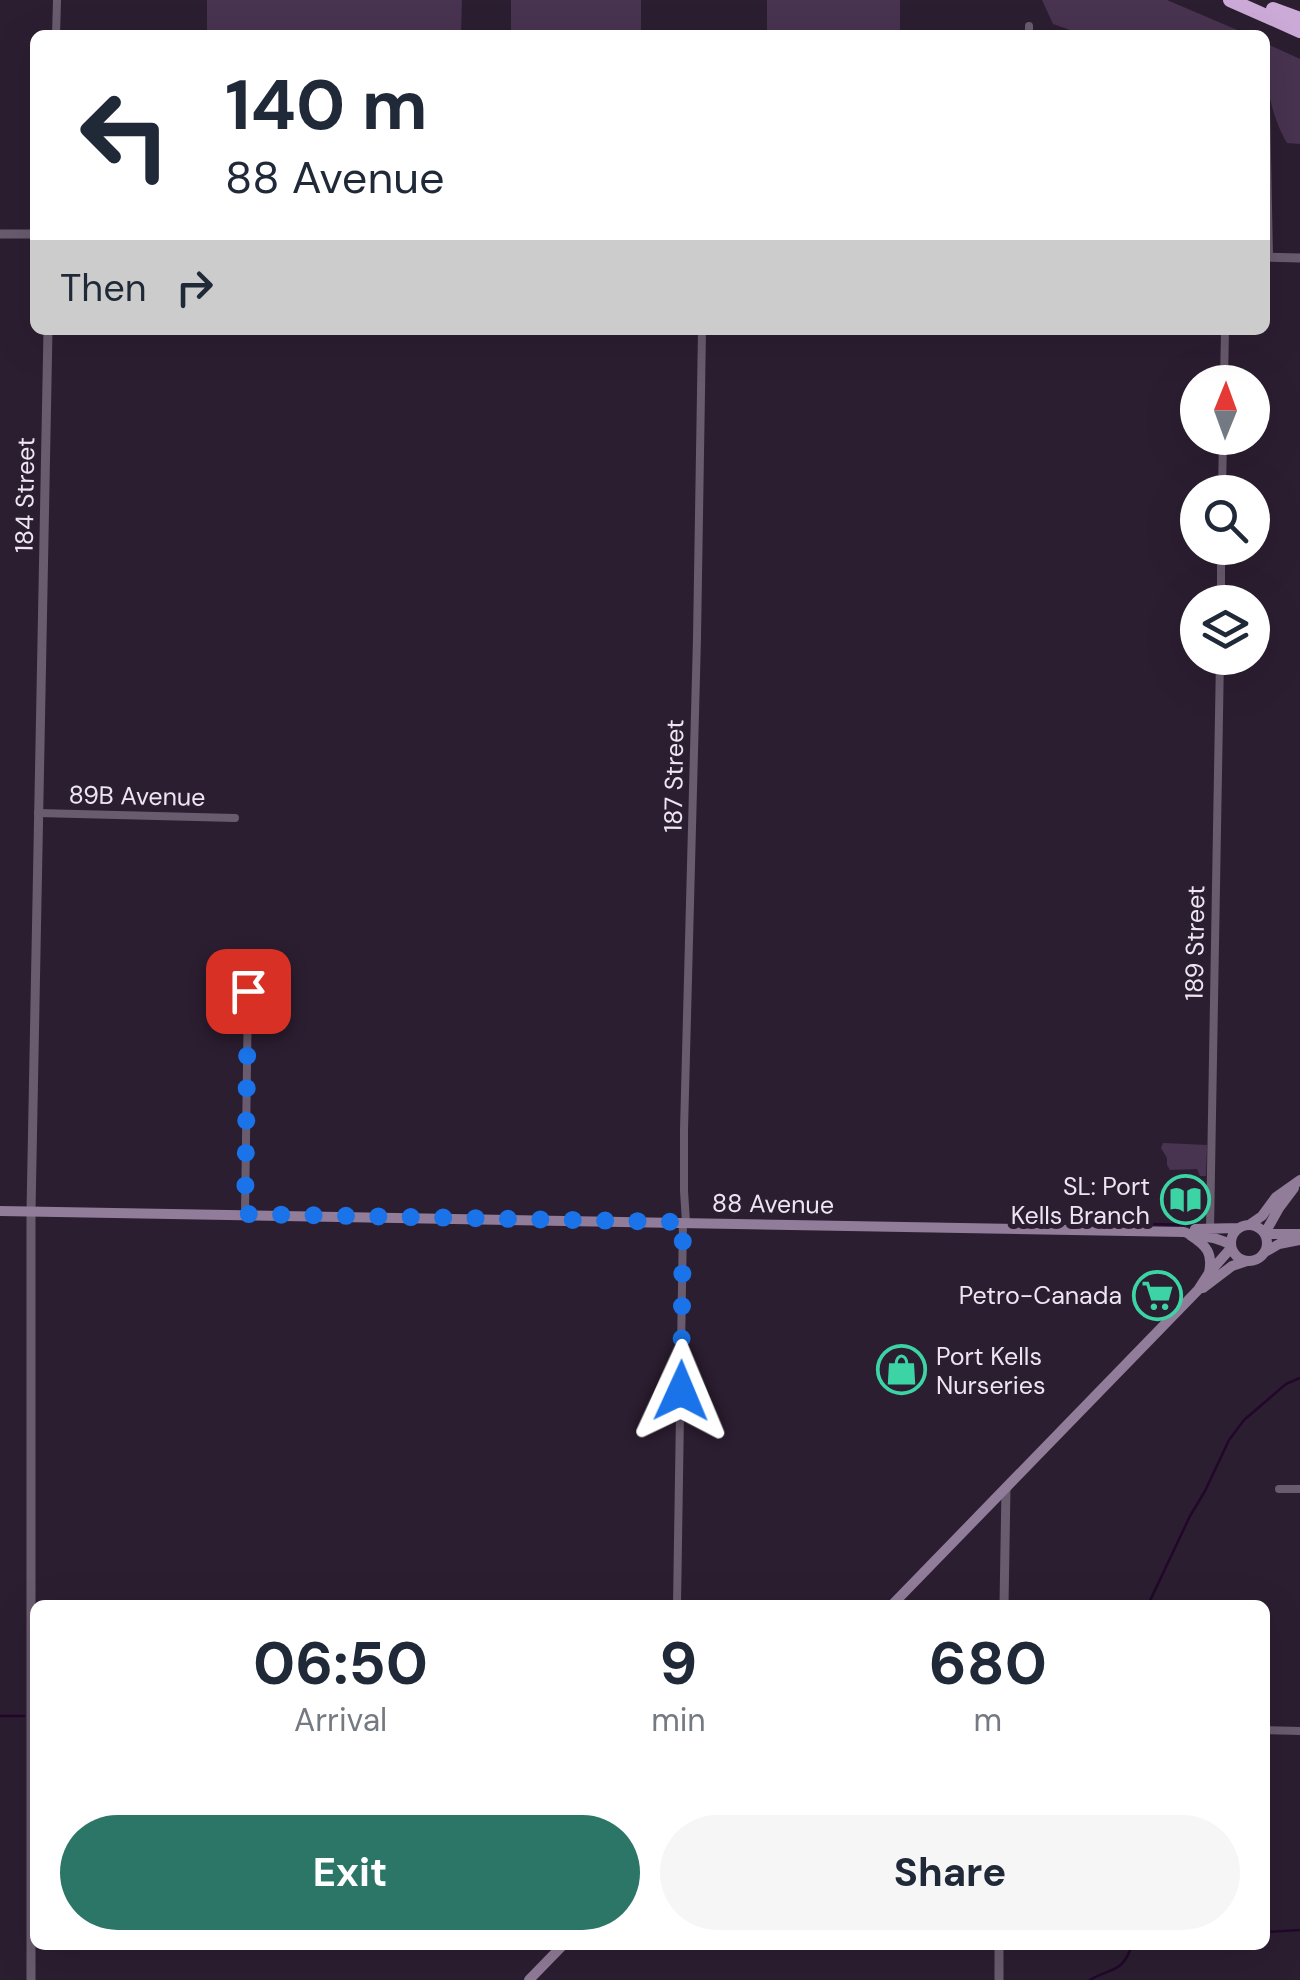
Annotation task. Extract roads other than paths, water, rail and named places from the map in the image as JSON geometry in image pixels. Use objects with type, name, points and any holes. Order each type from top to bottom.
[{"type":"highway","points":[[1230,0],[1300,31]]},
{"type":"highway","points":[[1249,0],[1300,20]]},
{"type":"main road","points":[[1264,1253],[1265,1234],[1298,1181]]},
{"type":"main road","points":[[897,1600],[1198,1290],[1231,1246],[1232,1236],[1260,1218],[1276,1197],[1298,1181]]},
{"type":"main road","points":[[1278,1208],[1283,1223],[1299,1236]]},
{"type":"main road","name":"88 Avenue","points":[[0,1211],[1187,1233],[1214,1236],[1231,1246]]},
{"type":"main road","name":"88 Avenue","points":[[1187,1233],[1190,1229],[1244,1227]]},
{"type":"main road","points":[[1244,1227],[1265,1234],[1299,1236]]},
{"type":"main road","points":[[1187,1233],[1210,1253],[1209,1274]]},
{"type":"main road","points":[[1198,1290],[1239,1262],[1257,1260],[1299,1236]]},
{"type":"main road","points":[[1231,1246],[1237,1257],[1248,1262]]},
{"type":"main road","points":[[529,1980],[558,1950]]},
{"type":"street","points":[[56,30],[57,0]]},
{"type":"street","points":[[0,234],[30,234]]},
{"type":"street","points":[[1270,257],[1300,258]]},
{"type":"street","name":"184 Street","points":[[31,1600],[31,1211],[48,335]]},
{"type":"street","name":"187 Street","points":[[677,1600],[702,335]]},
{"type":"street","points":[[1224,365],[1225,335]]},
{"type":"street","name":"189 Street","points":[[1210,1228],[1220,675]]},
{"type":"street","name":"89B Avenue","points":[[38,813],[234,818]]},
{"type":"street","points":[[245,1214],[248,991]]},
{"type":"street","points":[[1004,1600],[1006,1488]]},
{"type":"street","points":[[1279,1489],[1300,1489]]},
{"type":"street","points":[[1270,1730],[1300,1731]]},
{"type":"street","name":"184 Street","points":[[31,1950],[31,1980]]},
{"type":"street","points":[[999,1950],[999,1980]]},
{"type":"waterway","points":[[1150,1224],[1192,1225]]},
{"type":"waterway","points":[[1150,1600],[1229,1440],[1244,1420],[1286,1384],[1300,1378]]},
{"type":"waterway","points":[[0,1716],[24,1716]]},
{"type":"waterway","points":[[1270,1932],[1300,1930]]},
{"type":"waterway","points":[[1090,1980],[1120,1966],[1130,1950]]},
{"type":"place","name":"SL: Port Kells Branch","points":[[1185,1200]]},
{"type":"place","name":"Petro-Canada","points":[[1157,1295]]},
{"type":"place","name":"Port Kells Nurseries","points":[[901,1370]]}]
